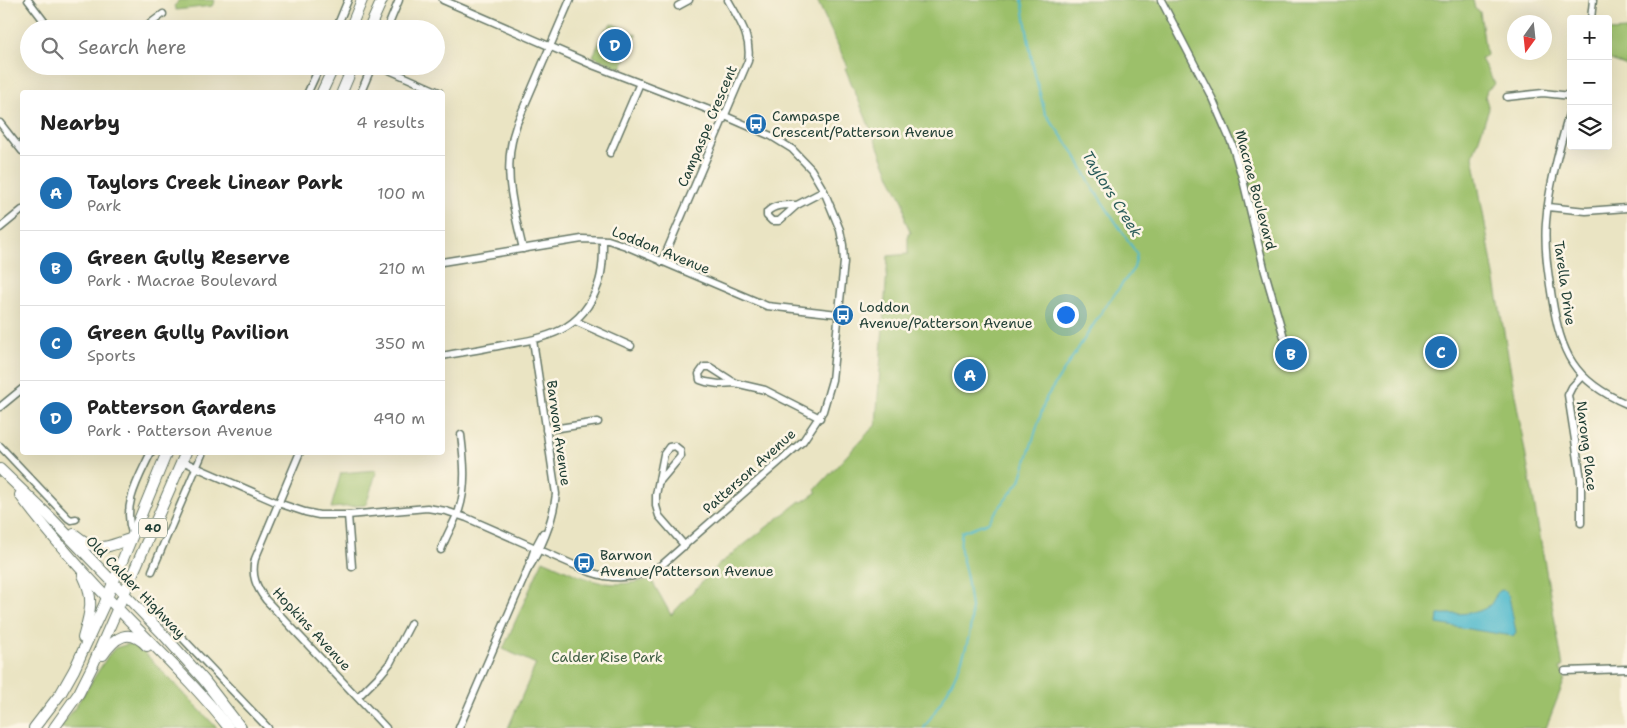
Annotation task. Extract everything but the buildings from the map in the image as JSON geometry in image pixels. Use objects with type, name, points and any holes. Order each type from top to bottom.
[{"type":"main road","points":[[354,20],[362,0]]},
{"type":"main road","points":[[373,20],[382,0]]},
{"type":"main road","points":[[323,90],[330,75]]},
{"type":"main road","points":[[343,90],[349,75]]},
{"type":"main road","name":"40","points":[[34,728],[61,693],[74,670],[107,597],[166,455]]},
{"type":"main road","name":"40","points":[[54,728],[79,693],[85,681],[184,457]]},
{"type":"main road","name":"Old Calder Highway","points":[[2,471],[49,516],[186,659],[240,728]]},
{"type":"main road","name":"Old Calder Highway","points":[[2,471],[45,528],[107,597],[177,669],[229,728]]},
{"type":"main road","points":[[49,516],[84,543],[94,547],[108,547],[131,536]]},
{"type":"main road","points":[[74,670],[91,605],[88,585],[78,564]]},
{"type":"main road","points":[[85,681],[114,641],[124,636],[134,636],[143,642],[221,718]]},
{"type":"street","points":[[28,0],[43,20]]},
{"type":"street","points":[[340,20],[348,0]]},
{"type":"street","points":[[391,20],[399,0]]},
{"type":"street","name":"Patterson Avenue","points":[[184,457],[196,467],[295,510],[319,515],[348,515],[427,508],[438,509],[457,514],[599,575],[623,578],[644,574],[654,569],[685,546],[799,445],[820,418],[830,386],[844,262],[843,245],[837,220],[811,169],[792,149],[771,136],[725,116],[600,68],[443,0]]},
{"type":"street","points":[[522,249],[508,172],[511,144],[517,123],[570,0]]},
{"type":"street","points":[[678,6],[689,0]]},
{"type":"street","name":"Campaspe Crescent","points":[[662,262],[745,69],[750,48],[747,35],[728,0]]},
{"type":"street","name":"Macrae Boulevard","points":[[1161,0],[1215,102],[1230,139],[1240,169],[1264,272],[1293,368]]},
{"type":"street","points":[[1591,15],[1593,0]]},
{"type":"street","points":[[155,20],[163,14]]},
{"type":"street","points":[[309,90],[316,75]]},
{"type":"street","points":[[362,90],[368,75]]},
{"type":"street","points":[[400,75],[434,90]]},
{"type":"street","points":[[610,153],[640,83]]},
{"type":"street","points":[[1507,97],[1543,93],[1567,96]]},
{"type":"street","points":[[0,123],[20,148]]},
{"type":"street","name":"Tarella Drive","points":[[1567,124],[1546,222],[1546,253],[1554,313],[1561,341],[1570,359],[1582,376],[1603,392],[1627,404]]},
{"type":"street","points":[[797,205],[824,192]]},
{"type":"street","points":[[1548,207],[1586,210],[1627,208]]},
{"type":"street","points":[[0,228],[20,212]]},
{"type":"street","name":"Loddon Avenue","points":[[445,262],[582,239],[604,240],[616,242],[767,306],[838,314]]},
{"type":"street","points":[[445,355],[552,335],[575,321],[591,301],[599,284],[604,240]]},
{"type":"street","points":[[575,321],[631,346]]},
{"type":"street","name":"Barwon Avenue","points":[[459,728],[554,509],[556,494],[533,340]]},
{"type":"street","points":[[735,383],[710,367],[704,367],[699,374],[700,380],[706,382],[735,383],[771,392],[820,418]]},
{"type":"street","name":"Narong Place","points":[[1581,524],[1581,479],[1568,395],[1572,387],[1582,376]]},
{"type":"street","points":[[0,407],[20,392]]},
{"type":"street","points":[[546,430],[598,422]]},
{"type":"street","points":[[441,550],[457,514],[463,484],[464,456],[461,435]]},
{"type":"street","points":[[0,446],[68,518],[71,520],[76,519]]},
{"type":"street","points":[[660,481],[681,456],[680,450],[674,446],[669,447],[664,454],[656,495],[657,511],[685,546]]},
{"type":"street","points":[[131,536],[128,520],[129,506],[150,455]]},
{"type":"street","points":[[152,571],[202,455]]},
{"type":"street","name":"Hopkins Avenue","points":[[299,455],[255,559],[253,572],[256,585],[266,600],[386,728]]},
{"type":"street","points":[[348,515],[352,566]]},
{"type":"street","points":[[150,604],[268,728]]},
{"type":"street","points":[[358,697],[385,669],[411,623]]},
{"type":"street","points":[[1565,671],[1627,670]]},
{"type":"green space","points":[[180,0],[215,0],[212,6],[176,10],[174,6]]},
{"type":"green space","name":"Calder Rise Park","points":[[817,0],[1473,0],[1475,9],[1480,12],[1486,55],[1481,59],[1495,84],[1487,90],[1485,96],[1489,109],[1473,156],[1563,667],[1560,668],[1565,679],[1546,728],[695,728],[694,726],[672,728],[508,728],[536,664],[503,649],[543,560],[595,581],[620,584],[651,579],[671,615],[717,566],[800,501],[802,502],[817,492],[815,490],[876,424],[888,256],[908,254],[908,233],[911,233],[905,220],[904,203],[891,178],[845,68],[848,67]]},
{"type":"green space","points":[[611,23],[637,35],[621,68],[593,56],[606,28],[608,29]]},
{"type":"green space","points":[[1627,30],[1627,66],[1612,60],[1612,31]]},
{"type":"green space","points":[[377,470],[366,505],[331,508],[341,473]]},
{"type":"green space","points":[[129,644],[141,649],[217,728],[60,728],[108,656],[115,648]]},
{"type":"water","points":[[1502,590],[1509,597],[1516,632],[1513,636],[1437,624],[1438,615],[1467,613],[1486,608],[1492,603],[1498,592]]},
{"type":"waterway","name":"Taylors Creek","points":[[924,728],[954,678],[969,637],[972,614],[961,552],[962,532],[988,522],[1020,481],[1046,398],[1103,310],[1134,268],[1137,254],[1091,185],[1076,156],[1045,113],[1033,67],[1022,0]]},
{"type":"place","name":"Patterson Gardens","points":[[615,45]]},
{"type":"place","name":"Campaspe Crescent/Patterson Avenue","points":[[756,124]]},
{"type":"place","name":"Loddon Avenue/Patterson Avenue","points":[[843,315]]},
{"type":"place","name":"Green Gully Pavilion","points":[[1441,352]]},
{"type":"place","name":"Green Gully Reserve","points":[[1291,354]]},
{"type":"place","name":"Taylors Creek Linear Park","points":[[970,375]]},
{"type":"place","name":"Barwon Avenue/Patterson Avenue","points":[[584,563]]}]
